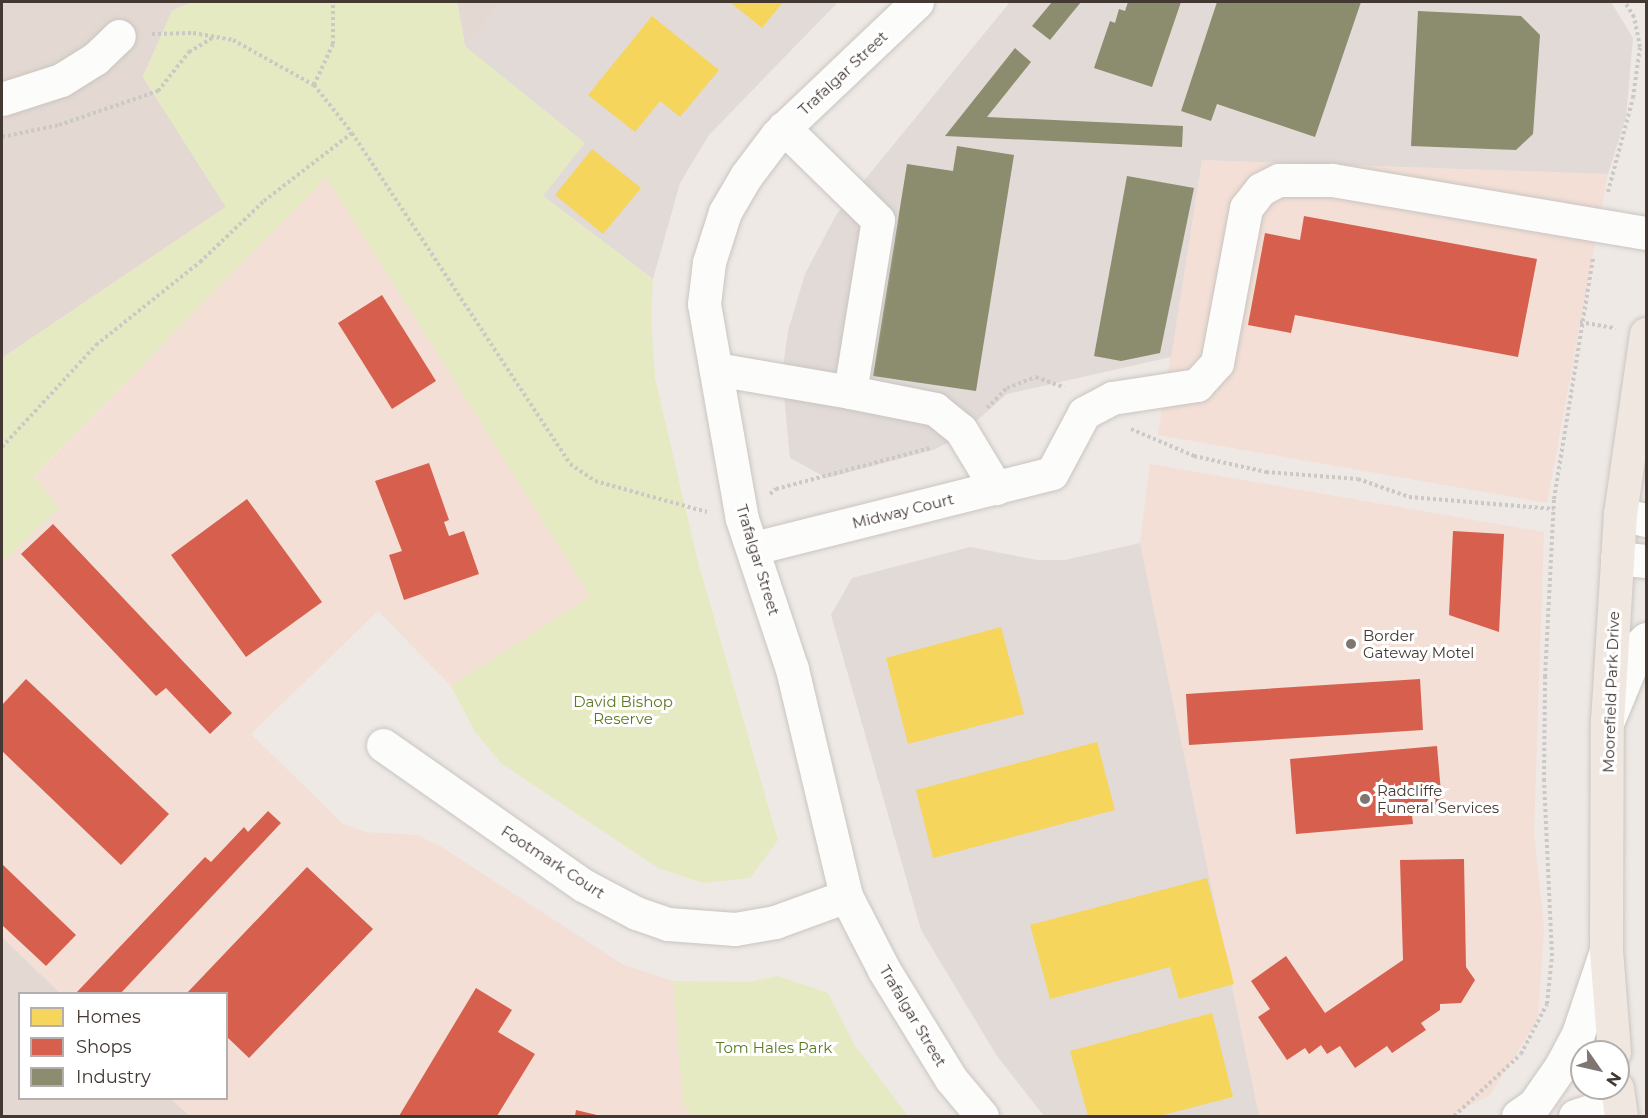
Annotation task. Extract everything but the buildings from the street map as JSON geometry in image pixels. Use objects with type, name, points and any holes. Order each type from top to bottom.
[{"type":"main road","name":"Moorefield Park Drive","points":[[1613,1040],[1606,951],[1607,721],[1632,560],[1633,517],[1647,334]]},
{"type":"street","name":"Trafalgar Street","points":[[917,2],[784,128],[746,176],[725,212],[710,262],[704,304],[748,534],[792,669],[846,896],[884,970],[951,1079],[982,1116]]},
{"type":"street","points":[[2,99],[61,80],[95,59],[118,36]]},
{"type":"street","points":[[784,128],[878,220],[850,393]]},
{"type":"street","points":[[1098,406],[1112,398],[1197,385],[1217,363],[1246,208],[1262,189],[1279,180],[1332,180],[1647,233]]},
{"type":"street","points":[[716,369],[935,409],[961,430],[996,488]]},
{"type":"street","name":"Midway Court","points":[[748,534],[996,488],[1052,473],[1084,413],[1098,406]]},
{"type":"street","points":[[1607,721],[1639,646],[1647,639]]},
{"type":"street","name":"Footmark Court","points":[[383,746],[583,885],[636,913],[668,924],[735,929],[775,922],[846,896]]},
{"type":"street","points":[[1518,1116],[1534,1105],[1562,1066],[1578,1034],[1606,951]]},
{"type":"street","points":[[1575,1116],[1619,1102]]},
{"type":"path","points":[[314,85],[333,44],[333,2]]},
{"type":"path","points":[[1454,1116],[1521,1054],[1547,1004],[1552,956],[1544,781],[1545,677],[1554,509],[1580,322],[1600,225],[1633,98],[1640,47],[1634,17],[1625,2]]},
{"type":"path","points":[[118,36],[193,33],[233,40],[314,85],[352,133],[570,464],[594,481],[674,505],[748,534],[776,489],[944,444],[1007,388],[1036,377],[1074,390],[1137,433],[1194,456],[1266,472],[1358,479],[1409,497],[1554,509]]},
{"type":"path","points":[[2,137],[58,124],[158,91],[189,52],[214,37]]},
{"type":"path","points":[[2,447],[96,345],[200,262],[264,201],[352,133]]},
{"type":"shaded area","points":[[2,2],[193,2],[172,11],[143,77],[226,207],[2,358]]},
{"type":"shaded area","points":[[457,2],[502,2],[465,46]]},
{"type":"shaded area","points":[[502,2],[838,2],[709,135],[680,183],[653,279],[543,196],[465,46]]},
{"type":"shaded area","points":[[1010,2],[1611,2],[1633,38],[1626,117],[1608,174],[1202,160],[1171,357],[1007,394],[956,439],[933,450],[827,478],[790,458],[782,374],[788,331],[805,274],[836,215]]},
{"type":"shaded area","points":[[1202,160],[1608,174],[1547,503],[1158,435]]},
{"type":"shaded area","points":[[326,176],[590,596],[451,686],[378,611],[251,734],[343,824],[365,832],[417,835],[440,846],[622,964],[673,981],[683,1103],[692,1116],[190,1116],[172,1100],[228,1100],[228,992],[59,992],[2,937],[2,564],[59,508],[34,477]]},
{"type":"shaded area","points":[[1150,464],[1544,532],[1534,833],[1544,928],[1538,1019],[1490,1095],[1449,1116],[1259,1116],[1140,543]]},
{"type":"shaded area","points":[[1140,543],[1259,1116],[1044,1116],[997,1056],[921,930],[831,615],[852,578],[970,547],[1037,560],[1065,560]]},
{"type":"shaded area","points":[[2,937],[59,992],[18,992],[18,1100],[172,1100],[190,1116],[2,1116]]},
{"type":"green space","name":"David Bishop Reserve","points":[[193,2],[457,2],[465,46],[585,143],[543,196],[653,279],[651,318],[655,378],[698,562],[778,840],[750,878],[703,883],[658,868],[502,764],[475,732],[451,686],[590,596],[326,177],[34,476],[59,508],[2,564],[2,358],[226,207],[143,77],[172,11]]},
{"type":"green space","name":"Tom Hales Park","points":[[778,976],[828,993],[854,1044],[908,1116],[692,1116],[683,1103],[673,981],[749,982]]},
{"type":"place","name":"Border Gateway Motel","points":[[1351,644]]},
{"type":"place","name":"Radcliffe Funeral Services","points":[[1365,799]]}]
